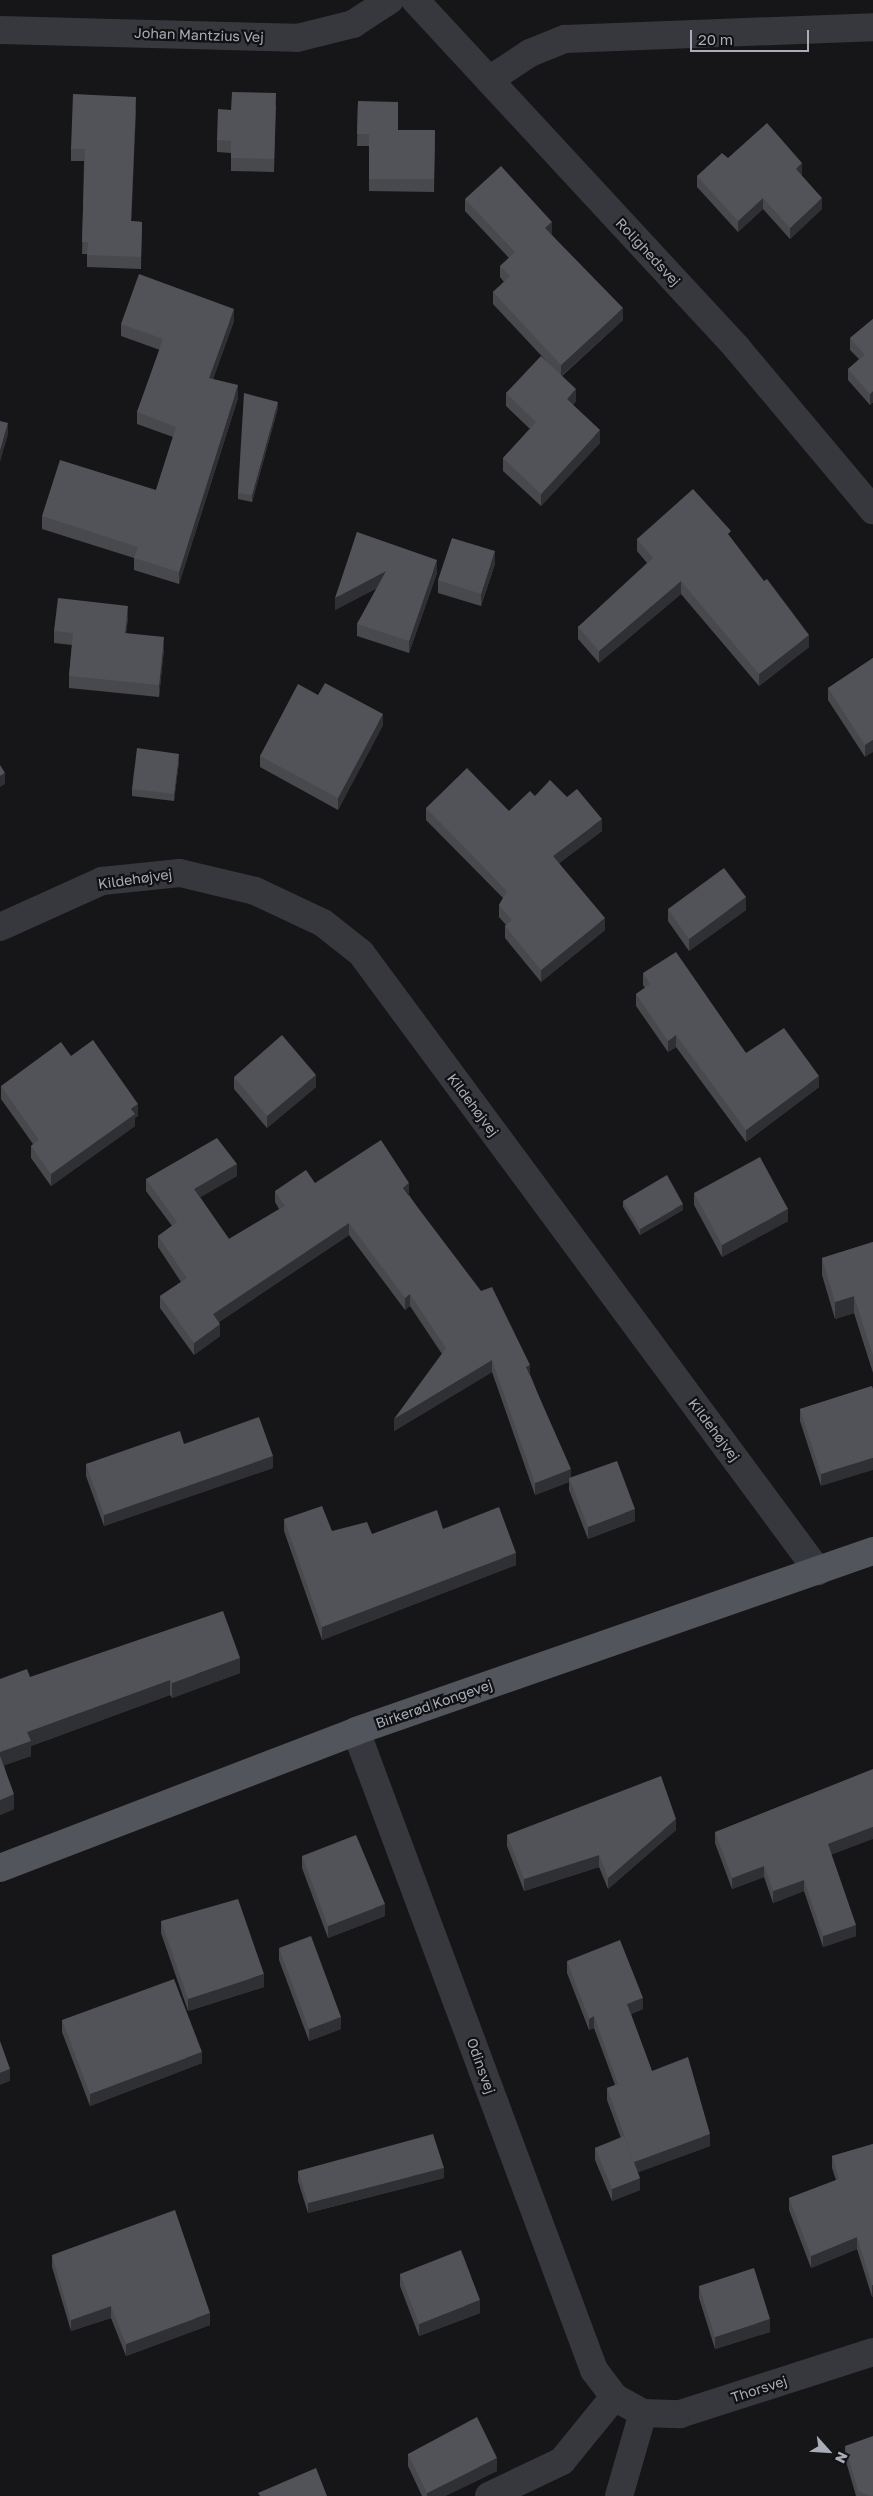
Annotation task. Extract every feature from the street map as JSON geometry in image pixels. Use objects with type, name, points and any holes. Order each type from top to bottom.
[{"type":"main road","name":"Birkerød Kongevej","points":[[0,1868],[356,1731],[873,1551]]},
{"type":"street","name":"Johan Mantzius Vej","points":[[0,30],[297,38],[353,24],[390,0]]},
{"type":"street","name":"Rolighedsvej","points":[[415,0],[737,348],[873,510]]},
{"type":"street","points":[[489,80],[530,53],[565,39],[873,27]]},
{"type":"street","name":"Kildehøjvej","points":[[0,927],[102,881],[180,873],[255,891],[323,924],[361,953],[818,1571]]},
{"type":"street","name":"Odinsvej","points":[[356,1731],[594,2370],[614,2397],[643,2413]]},
{"type":"street","name":"Thorsvej","points":[[643,2413],[680,2414],[873,2352]]},
{"type":"street","points":[[489,2496],[562,2461],[614,2397]]},
{"type":"street","points":[[619,2496],[643,2413]]},
{"type":"building","points":[[232,92],[276,93],[274,159],[231,158],[231,141],[217,140],[218,109],[231,110]]},
{"type":"building","points":[[73,94],[136,97],[131,221],[142,222],[141,257],[87,255],[88,242],[82,242],[85,149],[71,149]]},
{"type":"building","points":[[358,101],[398,102],[398,130],[435,130],[434,179],[369,179],[369,134],[357,134]]},
{"type":"building","points":[[767,123],[802,163],[796,169],[822,198],[790,228],[763,198],[738,221],[697,176],[722,153],[728,158]]},
{"type":"building","points":[[501,166],[552,222],[545,228],[623,308],[561,365],[493,292],[510,276],[500,266],[515,252],[465,199]]},
{"type":"building","points":[[139,274],[234,309],[209,378],[238,385],[179,572],[134,558],[138,547],[42,516],[60,460],[156,490],[176,427],[137,412],[163,339],[121,324]]},
{"type":"building","points":[[873,319],[873,391],[870,394],[848,369],[865,355],[850,338]]},
{"type":"building","points":[[541,356],[576,389],[567,399],[600,430],[541,494],[503,458],[536,422],[506,393]]},
{"type":"building","points":[[244,393],[278,402],[252,495],[238,493]]},
{"type":"building","points":[[0,421],[8,423],[0,451]]},
{"type":"building","points":[[693,489],[731,531],[728,534],[764,581],[767,579],[809,635],[759,674],[681,581],[599,651],[578,627],[653,558],[637,539]]},
{"type":"building","points":[[357,532],[437,560],[409,641],[357,624],[386,571],[335,598]]},
{"type":"building","points":[[452,538],[495,551],[481,594],[438,580]]},
{"type":"building","points":[[58,598],[128,606],[125,633],[164,637],[159,685],[69,676],[73,633],[54,631]]},
{"type":"building","points":[[873,658],[873,740],[865,745],[828,688]]},
{"type":"building","points":[[325,683],[383,714],[338,798],[260,756],[298,684],[318,695]]},
{"type":"building","points":[[137,748],[179,754],[174,794],[132,789]]},
{"type":"building","points":[[0,765],[5,773],[0,776]]},
{"type":"building","points":[[467,768],[509,811],[530,791],[535,796],[550,780],[567,797],[577,789],[602,819],[553,856],[605,918],[541,970],[505,926],[512,920],[499,905],[507,891],[426,808]]},
{"type":"building","points":[[724,868],[746,897],[689,939],[668,909]]},
{"type":"building","points":[[676,952],[746,1053],[784,1028],[819,1076],[746,1130],[676,1035],[668,1041],[636,994],[650,984],[643,973]]},
{"type":"building","points":[[282,1035],[316,1075],[267,1116],[234,1077]]},
{"type":"building","points":[[93,1040],[138,1104],[131,1109],[135,1114],[51,1174],[31,1146],[39,1140],[1,1086],[61,1042],[71,1056]]},
{"type":"building","points":[[217,1138],[237,1164],[194,1189],[229,1239],[285,1206],[275,1191],[306,1170],[315,1183],[381,1140],[409,1183],[403,1188],[481,1291],[492,1287],[530,1365],[526,1367],[571,1469],[535,1483],[492,1360],[394,1419],[446,1348],[410,1294],[405,1298],[349,1223],[213,1314],[220,1324],[194,1343],[160,1296],[187,1278],[158,1236],[177,1222],[146,1179]]},
{"type":"building","points":[[760,1157],[788,1209],[722,1245],[694,1193]]},
{"type":"building","points":[[667,1175],[683,1204],[640,1229],[623,1201]]},
{"type":"building","points":[[873,1242],[873,1356],[854,1296],[835,1302],[822,1258]]},
{"type":"building","points":[[872,1386],[873,1458],[821,1474],[800,1409]]},
{"type":"building","points":[[259,1417],[273,1456],[104,1515],[86,1464],[180,1431],[184,1444]]},
{"type":"building","points":[[617,1461],[635,1509],[588,1527],[569,1478]]},
{"type":"building","points":[[322,1506],[332,1531],[367,1522],[372,1534],[437,1510],[443,1529],[499,1507],[516,1553],[322,1627],[284,1519]]},
{"type":"building","points":[[223,1611],[240,1658],[172,1683],[170,1680],[27,1732],[31,1741],[0,1752],[0,1679],[27,1669],[30,1677]]},
{"type":"building","points":[[0,1756],[14,1794],[0,1800]]},
{"type":"building","points":[[873,1769],[873,1827],[828,1844],[856,1925],[823,1936],[804,1880],[773,1891],[764,1866],[732,1878],[715,1832]]},
{"type":"building","points":[[661,1776],[676,1819],[608,1878],[599,1855],[524,1879],[507,1835]]},
{"type":"building","points":[[356,1835],[385,1904],[328,1926],[302,1856]]},
{"type":"building","points":[[238,1899],[264,1974],[188,1999],[161,1921]]},
{"type":"building","points":[[311,1936],[341,2017],[309,2029],[279,1948]]},
{"type":"building","points":[[620,1940],[643,1998],[627,2004],[652,2071],[688,2057],[710,2134],[634,2162],[607,2088],[618,2084],[594,2016],[589,2019],[567,1961]]},
{"type":"building","points":[[174,1979],[202,2052],[90,2094],[62,2020]]},
{"type":"building","points":[[0,2041],[10,2069],[0,2073]]},
{"type":"building","points":[[433,2134],[444,2168],[308,2203],[298,2171]]},
{"type":"building","points":[[624,2136],[640,2178],[612,2189],[595,2148]]},
{"type":"building","points":[[873,2144],[872,2285],[857,2237],[811,2256],[789,2198],[839,2179],[832,2156]]},
{"type":"building","points":[[175,2210],[210,2313],[126,2344],[111,2306],[71,2320],[52,2255]]},
{"type":"building","points":[[461,2250],[480,2300],[419,2324],[400,2274]]},
{"type":"building","points":[[754,2268],[770,2319],[715,2337],[699,2286]]},
{"type":"building","points":[[477,2417],[497,2458],[427,2493],[408,2454]]},
{"type":"building","points":[[873,2436],[873,2496],[871,2496],[858,2491],[845,2446]]},
{"type":"building","points":[[316,2468],[327,2496],[260,2496],[258,2493]]}]
